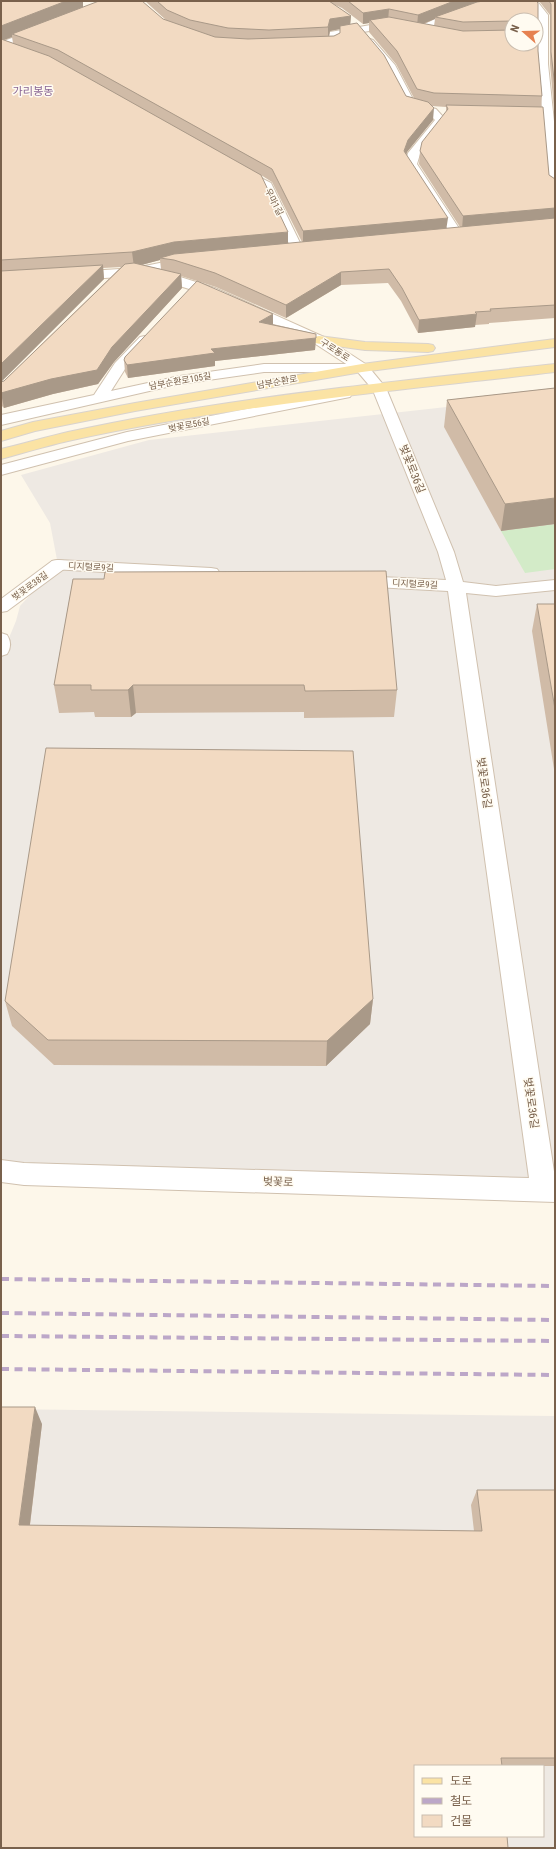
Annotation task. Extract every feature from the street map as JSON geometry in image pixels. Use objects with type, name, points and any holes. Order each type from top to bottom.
[{"type":"main road","points":[[320,340],[365,346],[400,348],[551,343]]},
{"type":"main road","name":"남부순환로","points":[[1,436],[33,427],[135,406],[362,368],[551,343]]},
{"type":"main road","name":"남부순환로","points":[[1,454],[75,435],[152,420],[258,403],[555,368]]},
{"type":"street","points":[[528,1],[540,12]]},
{"type":"street","points":[[417,31],[438,20],[476,11]]},
{"type":"street","points":[[352,21],[390,65],[411,105],[432,111],[447,112]]},
{"type":"street","points":[[299,45],[334,43],[333,34],[388,25],[432,33]]},
{"type":"street","points":[[1,46],[52,26]]},
{"type":"street","points":[[544,37],[555,37]]},
{"type":"street","points":[[1,46],[15,51]]},
{"type":"street","points":[[542,52],[555,188]]},
{"type":"street","points":[[432,111],[441,120],[414,153],[411,164],[458,236]]},
{"type":"street","name":"우마1길","points":[[233,166],[267,186],[298,251]]},
{"type":"street","points":[[442,237],[473,234]]},
{"type":"street","points":[[282,252],[313,249]]},
{"type":"street","points":[[135,272],[175,262],[203,260]]},
{"type":"street","name":"구로동로","points":[[61,277],[135,272],[168,278],[210,291],[320,340],[362,368],[379,388]]},
{"type":"street","points":[[104,289],[121,273]]},
{"type":"street","points":[[184,298],[194,286]]},
{"type":"street","points":[[99,398],[120,366],[152,332]]},
{"type":"street","name":"남부순환로105길","points":[[1,420],[180,380],[264,368],[362,368]]},
{"type":"street","name":"벚꽃로56길","points":[[1,470],[127,437],[379,388]]},
{"type":"street","name":"벚꽃로36길","points":[[379,388],[446,552],[456,586],[550,1190]]},
{"type":"street","name":"디지털로9길","points":[[58,565],[225,574]]},
{"type":"street","name":"벚꽃로38길","points":[[1,607],[58,565]]},
{"type":"street","name":"디지털로9길","points":[[345,580],[456,586],[496,591],[555,585]]},
{"type":"street","points":[[1,638],[1,650]]},
{"type":"street","name":"벚꽃로","points":[[1,1171],[32,1174],[550,1190]]},
{"type":"shaded area","points":[[555,395],[555,1180],[1,1165],[1,657],[16,621],[20,606],[58,565],[50,523],[21,475],[149,440]]},
{"type":"shaded area","points":[[1,1409],[555,1416],[555,1848],[1,1848]]},
{"type":"green space","points":[[555,524],[555,569],[525,573],[501,531]]},
{"type":"building","points":[[1,1],[66,1],[1,26]]},
{"type":"building","points":[[99,1],[142,1],[163,19],[215,37],[248,39],[334,36],[340,33],[340,26],[357,23],[384,55],[406,96],[428,102],[434,108],[408,140],[404,151],[448,218],[303,231],[272,169],[58,50],[12,34]]},
{"type":"building","points":[[157,1],[329,1],[351,16],[330,19],[328,27],[269,30],[228,28],[190,20],[167,10]]},
{"type":"building","points":[[348,1],[454,1],[418,15],[389,9],[363,13]]},
{"type":"building","points":[[536,1],[538,3],[538,12],[504,12],[504,21],[463,22],[435,17],[477,2]]},
{"type":"building","points":[[549,1],[555,1],[555,88],[551,52],[551,4]]},
{"type":"building","points":[[389,17],[463,31],[504,30],[504,52],[538,52],[542,96],[434,93],[417,89],[397,51],[370,20]]},
{"type":"building","points":[[1,39],[49,56],[261,175],[288,232],[174,242],[132,252],[1,260]]},
{"type":"building","points":[[446,105],[543,107],[549,175],[555,179],[555,208],[463,216],[420,151],[422,142],[448,109]]},
{"type":"building","points":[[555,218],[555,305],[490,309],[491,311],[475,312],[477,314],[419,320],[402,288],[389,269],[341,272],[286,305],[215,273],[174,260],[160,258],[174,254]]},
{"type":"building","points":[[134,263],[181,274],[112,347],[97,370],[51,379],[1,393],[1,382],[4,381],[125,264]]},
{"type":"building","points":[[103,265],[1,364],[1,271]]},
{"type":"building","points":[[197,281],[273,314],[259,322],[316,334],[316,338],[211,349],[215,353],[127,365],[124,360],[125,357]]},
{"type":"building","points":[[555,388],[555,498],[505,504],[447,400]]},
{"type":"building","points":[[386,571],[397,690],[305,691],[304,685],[133,685],[128,690],[91,690],[91,685],[54,685],[73,579],[104,579],[105,572]]},
{"type":"building","points":[[537,604],[555,604],[555,709]]},
{"type":"building","points":[[46,748],[353,751],[373,999],[327,1041],[48,1040],[5,1001]]},
{"type":"building","points":[[1,1407],[35,1407],[19,1525],[482,1531],[477,1490],[555,1490],[555,1758],[501,1758],[502,1765],[414,1765],[414,1837],[507,1837],[508,1848],[1,1848]]},
{"type":"railway","points":[[1,1279],[555,1286]]},
{"type":"railway","points":[[1,1313],[555,1320]]},
{"type":"railway","points":[[1,1336],[555,1341]]},
{"type":"railway","points":[[1,1369],[555,1375]]},
{"type":"district","name":"가리봉동","points":[[33,91]]}]
